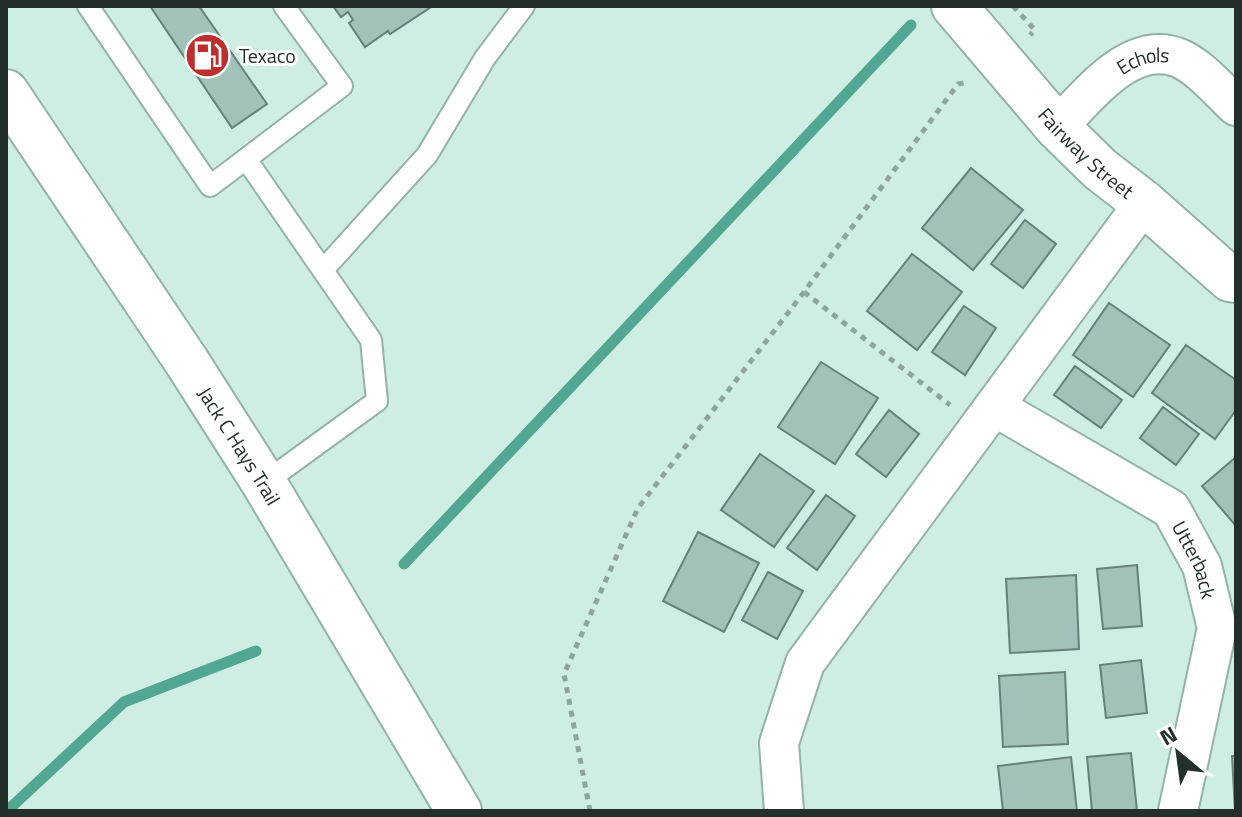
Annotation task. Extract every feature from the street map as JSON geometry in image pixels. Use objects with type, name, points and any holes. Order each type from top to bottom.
[{"type":"main road","name":"Fairway Street","points":[[954,6],[1057,127],[1100,169],[1144,203],[1230,279],[1236,280]]},
{"type":"main road","name":"Jack C Hays Trail","points":[[6,92],[264,483],[459,811]]},
{"type":"street","name":"Echols","points":[[1057,127],[1111,75],[1127,63],[1146,55],[1162,54],[1179,58],[1236,106]]},
{"type":"street","points":[[784,811],[779,743],[805,663],[1144,203]]},
{"type":"street","name":"Utterback","points":[[987,418],[1171,509],[1202,566],[1217,628],[1178,811]]},
{"type":"lane","points":[[88,6],[210,186],[342,86],[284,6]]},
{"type":"lane","points":[[323,270],[427,155],[485,58],[524,6]]},
{"type":"lane","points":[[246,159],[371,340],[377,401],[264,483]]},
{"type":"path","points":[[590,811],[564,674],[638,508],[958,84],[976,80],[1035,30],[1013,6]]},
{"type":"path","points":[[804,292],[987,418]]},
{"type":"building","name":"Texaco","points":[[150,6],[199,6],[267,104],[232,128]]},
{"type":"building","points":[[333,6],[431,7],[365,47],[349,23],[353,20],[348,12],[341,17]]},
{"type":"building","points":[[971,168],[1023,210],[973,270],[922,228]]},
{"type":"building","points":[[1025,220],[1056,244],[1023,288],[991,264]]},
{"type":"building","points":[[912,254],[962,292],[917,350],[867,311]]},
{"type":"building","points":[[1109,303],[1170,345],[1133,397],[1073,355]]},
{"type":"building","points":[[964,306],[996,328],[965,375],[932,352]]},
{"type":"building","points":[[1186,345],[1236,380],[1236,410],[1215,439],[1152,393]]},
{"type":"building","points":[[821,362],[878,398],[835,464],[778,427]]},
{"type":"building","points":[[1075,366],[1122,400],[1101,428],[1054,395]]},
{"type":"building","points":[[1163,407],[1199,434],[1176,465],[1140,438]]},
{"type":"building","points":[[889,410],[919,434],[886,477],[856,454]]},
{"type":"building","points":[[760,454],[814,491],[774,547],[721,510]]},
{"type":"building","points":[[1236,457],[1236,526],[1202,486]]},
{"type":"building","points":[[826,495],[855,516],[817,570],[787,548]]},
{"type":"building","points":[[698,532],[759,563],[724,632],[663,601]]},
{"type":"building","points":[[1137,565],[1142,626],[1103,629],[1097,569]]},
{"type":"building","points":[[768,572],[803,591],[777,639],[742,620]]},
{"type":"building","points":[[1076,575],[1079,649],[1010,653],[1006,579]]},
{"type":"building","points":[[1141,660],[1147,713],[1106,718],[1100,665]]},
{"type":"building","points":[[1065,672],[1068,744],[1003,747],[999,676]]},
{"type":"building","points":[[1131,753],[1137,811],[1092,811],[1087,757]]},
{"type":"building","points":[[1232,756],[1236,756],[1236,811],[1235,811]]},
{"type":"building","points":[[1071,757],[1077,811],[1003,811],[998,766]]},
{"type":"waterway","points":[[404,564],[911,25]]},
{"type":"waterway","points":[[7,811],[124,702],[256,651]]},
{"type":"place","name":"Texaco","points":[[208,55]]}]
